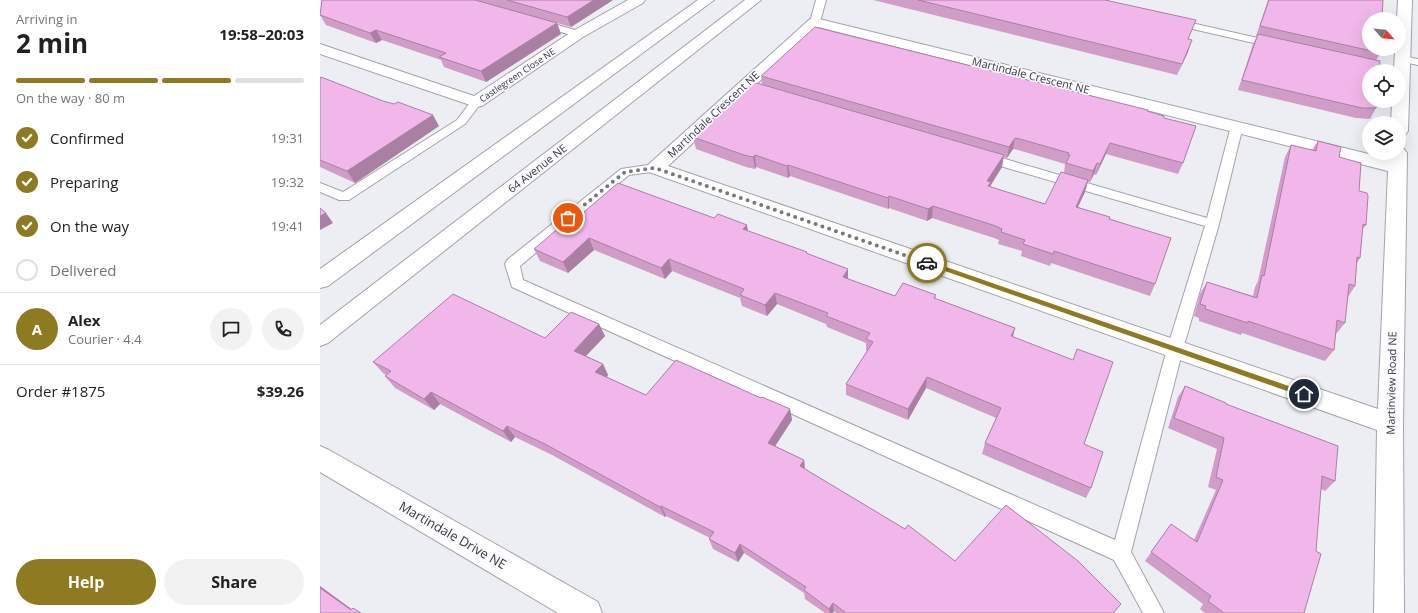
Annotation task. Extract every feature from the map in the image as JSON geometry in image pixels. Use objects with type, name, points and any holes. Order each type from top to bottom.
[{"type":"street","name":"Castlegreen Close NE","points":[[320,49],[476,102],[578,34],[638,0]]},
{"type":"street","points":[[320,280],[707,0]]},
{"type":"street","name":"64 Avenue NE","points":[[320,337],[754,0]]},
{"type":"street","points":[[1403,64],[1405,0]]},
{"type":"street","name":"Martindale Crescent NE","points":[[655,168],[750,88],[815,22],[1237,126],[1362,153]]},
{"type":"street","name":"Martinview Road NE","points":[[1389,613],[1390,424],[1397,160]]},
{"type":"street","name":"Martindale Crescent NE","points":[[655,168],[1390,424]]},
{"type":"street","points":[[320,262],[402,220]]},
{"type":"street","name":"Martindale Drive NE","points":[[320,458],[586,613]]},
{"type":"lane","points":[[815,22],[821,0]]},
{"type":"lane","points":[[1165,20],[1287,47]]},
{"type":"lane","points":[[533,21],[578,34]]},
{"type":"lane","points":[[1348,61],[1372,64]]},
{"type":"lane","points":[[320,187],[344,197],[460,122],[476,102]]},
{"type":"lane","points":[[1121,553],[1175,349],[1212,224],[1237,126]]},
{"type":"lane","points":[[970,153],[1212,224]]},
{"type":"lane","points":[[655,168],[625,172],[512,264],[517,283],[1121,553],[1154,613]]},
{"type":"building","points":[[322,0],[475,0],[557,23],[481,71],[439,57],[446,53],[376,30],[370,33],[320,15]]},
{"type":"building","points":[[507,0],[594,0],[567,17]]},
{"type":"building","points":[[918,0],[1105,0],[1196,20],[1188,39],[1192,40],[1182,64]]},
{"type":"building","points":[[1269,0],[1383,0],[1382,12],[1362,12],[1362,49],[1260,26]]},
{"type":"building","points":[[815,27],[1148,110],[1147,111],[1164,116],[1164,118],[1196,126],[1183,163],[1110,143],[1100,164],[1097,163],[1093,171],[1066,163],[1070,155],[1068,155],[1069,153],[1015,138],[1009,147],[761,76]]},
{"type":"building","points":[[1258,34],[1380,61],[1380,64],[1362,64],[1362,108],[1242,80]]},
{"type":"building","points":[[321,77],[383,101],[394,104],[398,102],[433,115],[347,171],[320,160]]},
{"type":"building","points":[[753,82],[1004,155],[987,181],[991,182],[988,186],[1045,204],[1061,172],[1088,180],[1076,207],[1171,238],[1155,284],[1054,251],[1053,254],[1023,244],[1025,240],[1001,232],[1002,229],[996,226],[933,206],[928,209],[889,196],[888,198],[755,155],[753,157],[744,155],[693,137]]},
{"type":"building","points":[[1318,141],[1341,147],[1339,157],[1361,163],[1359,191],[1367,193],[1368,196],[1366,225],[1363,224],[1360,258],[1357,257],[1355,286],[1349,284],[1345,323],[1337,320],[1334,350],[1248,321],[1248,323],[1205,309],[1206,306],[1200,304],[1207,282],[1257,298],[1262,275],[1264,276],[1291,145],[1316,151]]},
{"type":"building","points":[[618,183],[714,218],[718,214],[747,225],[743,229],[807,252],[806,253],[848,269],[843,277],[895,296],[903,283],[936,295],[934,298],[1015,328],[1011,336],[1073,360],[1077,349],[1113,362],[1084,444],[1103,452],[1091,488],[985,443],[1001,408],[927,377],[908,409],[846,384],[873,342],[866,339],[870,333],[826,316],[828,313],[775,293],[765,305],[740,295],[744,289],[669,259],[661,268],[589,238],[563,262],[534,249],[561,226],[565,228]]},
{"type":"building","points":[[320,208],[326,213],[320,216]]},
{"type":"building","points":[[453,294],[545,338],[571,312],[599,324],[574,351],[603,364],[595,372],[646,395],[676,360],[761,398],[762,397],[790,409],[768,443],[804,460],[800,466],[905,529],[908,525],[955,561],[1006,505],[1078,561],[1121,604],[1113,613],[846,613],[833,603],[829,609],[804,590],[806,587],[740,544],[735,553],[709,539],[714,532],[661,506],[660,507],[545,444],[507,426],[503,431],[431,392],[424,399],[385,376],[391,371],[373,362]]},
{"type":"building","points":[[1185,386],[1226,404],[1338,446],[1335,481],[1322,476],[1316,551],[1321,554],[1304,613],[1224,613],[1208,601],[1211,596],[1151,552],[1171,524],[1197,542],[1223,480],[1216,477],[1224,438],[1174,418]]},
{"type":"building","points":[[320,588],[351,610],[353,608],[361,613],[320,613]]},
{"type":"way so far","points":[[568,218],[625,172],[655,168],[927,263]]},
{"type":"route","points":[[927,263],[1304,394]]}]
